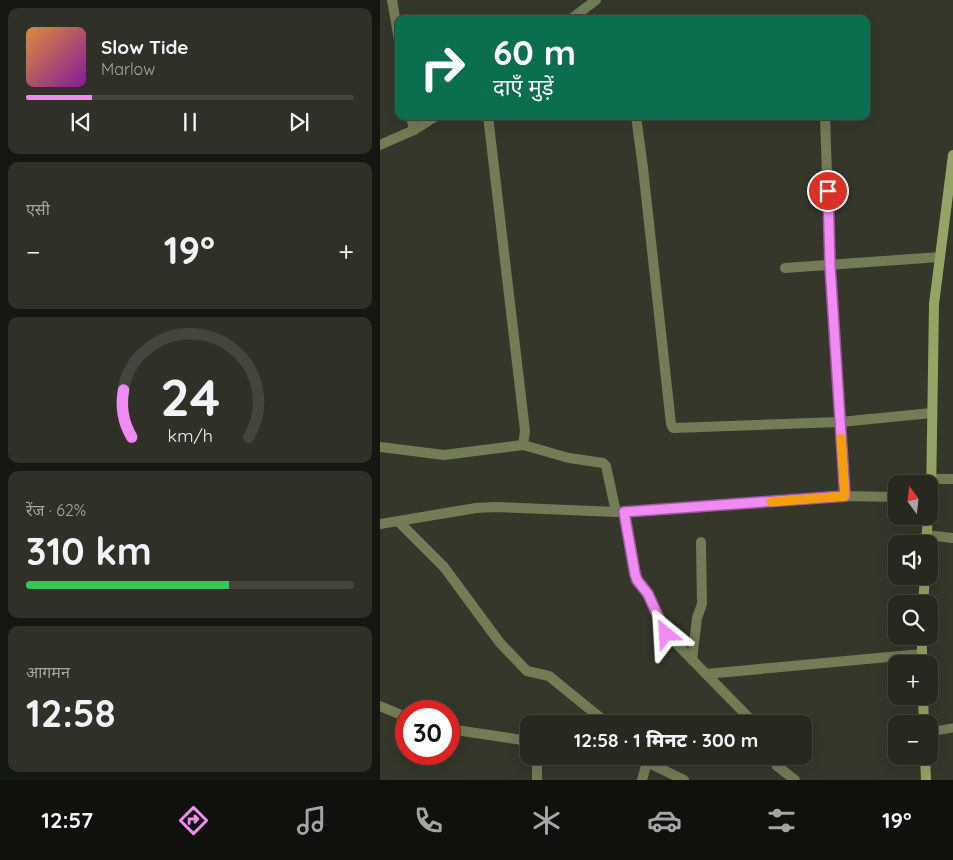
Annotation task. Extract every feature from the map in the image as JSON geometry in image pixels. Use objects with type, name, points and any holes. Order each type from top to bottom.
[{"type":"main road","points":[[931,475],[934,304],[953,155]]},
{"type":"main road","points":[[925,765],[926,780]]},
{"type":"street","points":[[392,0],[395,17]]},
{"type":"street","points":[[576,15],[596,0]]},
{"type":"street","points":[[412,120],[414,130]]},
{"type":"street","points":[[380,145],[414,130],[430,120]]},
{"type":"street","points":[[488,120],[525,431],[523,445]]},
{"type":"street","points":[[637,120],[671,424],[673,428],[840,422],[932,413]]},
{"type":"street","points":[[825,120],[830,265],[845,496]]},
{"type":"street","points":[[785,268],[940,258]]},
{"type":"street","points":[[380,447],[444,455],[523,445],[569,458],[604,463],[620,512],[637,580],[648,594],[666,634],[746,715]]},
{"type":"street","points":[[938,479],[953,479]]},
{"type":"street","points":[[380,524],[476,508],[496,507],[620,512],[845,496],[888,497]]},
{"type":"street","points":[[399,522],[444,567],[500,643],[527,671],[549,676],[597,715]]},
{"type":"street","points":[[938,539],[953,538]]},
{"type":"street","points":[[692,660],[696,618],[702,604],[700,542]]},
{"type":"street","points":[[706,674],[888,661]]},
{"type":"street","points":[[380,706],[395,712]]},
{"type":"street","points":[[460,731],[520,740]]},
{"type":"street","points":[[538,765],[538,780]]},
{"type":"street","points":[[641,765],[642,780]]},
{"type":"street","points":[[652,765],[684,780]]},
{"type":"street","points":[[776,765],[795,780]]},
{"type":"lane","points":[[938,730],[953,728]]},
{"type":"slow traffic","points":[[771,502],[845,496],[841,438]]},
{"type":"route","points":[[666,634],[648,594],[637,580],[624,512],[845,496],[830,265],[828,191]]}]
